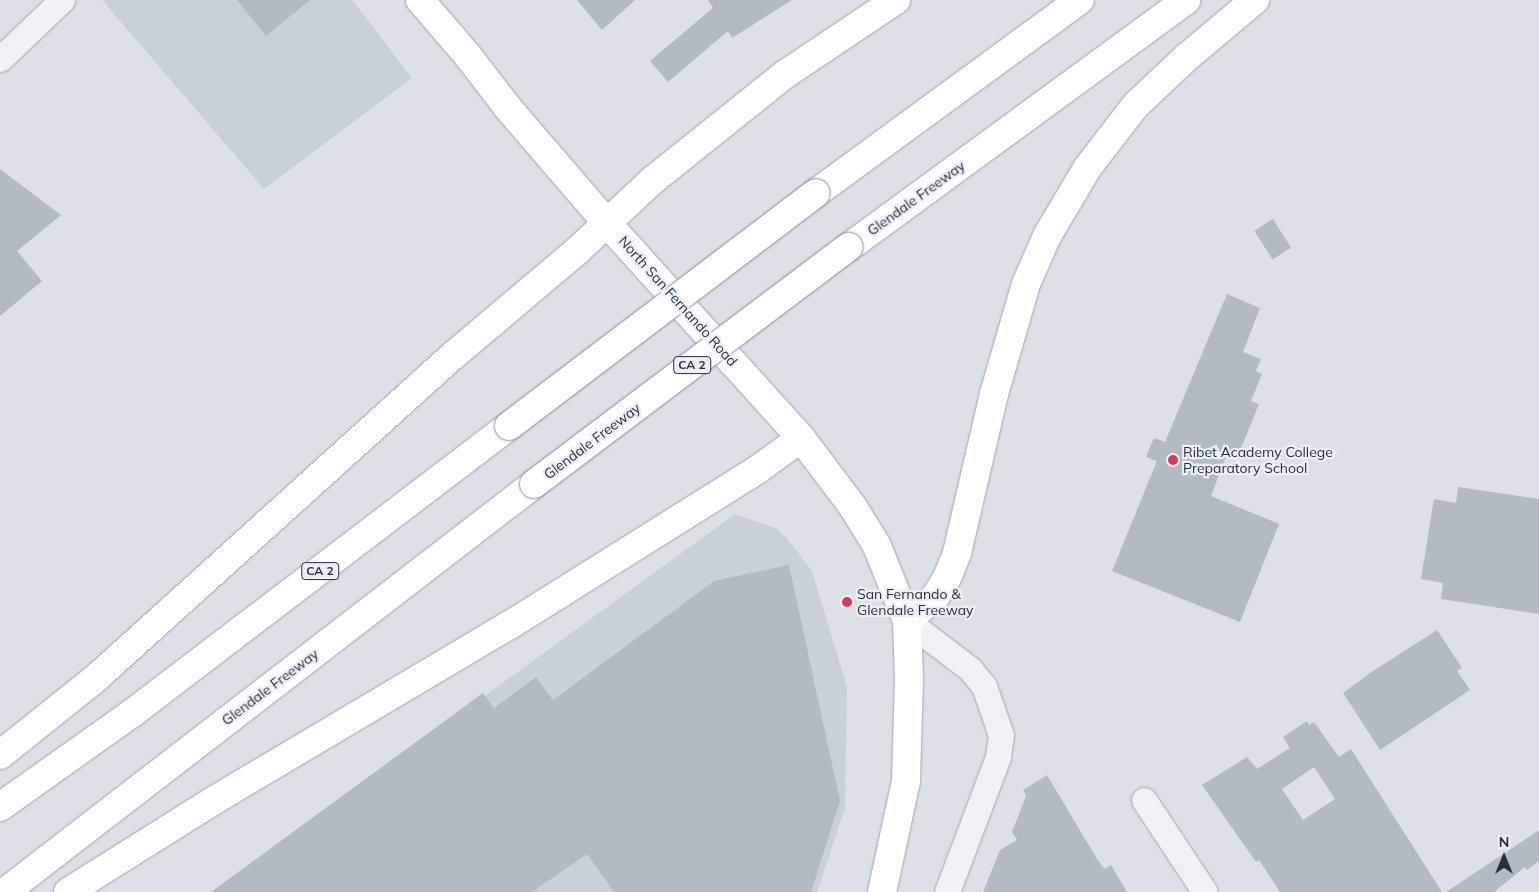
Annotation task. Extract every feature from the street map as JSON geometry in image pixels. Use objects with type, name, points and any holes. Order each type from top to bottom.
[{"type":"main road","name":"North San Fernando Road","points":[[420,0],[468,56],[508,108],[606,222],[801,438],[853,507],[877,546],[907,621],[909,726],[906,781],[882,892]]},
{"type":"main road","points":[[0,756],[95,680],[441,366],[577,251],[652,180],[784,75],[896,0]]},
{"type":"main road","name":"CA 2","points":[[0,807],[130,714],[816,193],[1080,0]]},
{"type":"main road","name":"Glendale Freeway","points":[[6,892],[173,761],[534,484],[849,247],[1186,0]]},
{"type":"main road","points":[[907,621],[936,596],[947,578],[957,553],[994,394],[1026,284],[1047,236],[1088,167],[1136,105],[1187,57],[1249,5]]},
{"type":"main road","points":[[68,892],[213,801],[510,625],[757,470],[801,438]]},
{"type":"street","points":[[0,59],[62,0]]},
{"type":"street","points":[[907,621],[970,669],[984,686],[1001,734],[998,757],[947,892]]},
{"type":"street","points":[[1144,800],[1205,892]]},
{"type":"shaded area","points":[[102,0],[352,0],[412,78],[264,189]]},
{"type":"shaded area","points":[[735,514],[775,528],[787,538],[812,571],[847,687],[845,808],[817,892],[215,892]]},
{"type":"building","points":[[237,0],[310,0],[266,36]]},
{"type":"building","points":[[577,0],[635,0],[602,30]]},
{"type":"building","points":[[708,0],[792,0],[732,38],[728,31],[668,82],[650,61],[713,8]]},
{"type":"building","points":[[0,169],[61,215],[17,251],[42,281],[0,316]]},
{"type":"building","points":[[1273,219],[1291,248],[1272,259],[1254,231]]},
{"type":"building","name":"Ribet Academy College Preparatory School","points":[[1227,294],[1260,308],[1243,352],[1261,359],[1256,371],[1262,374],[1251,401],[1259,404],[1237,458],[1227,454],[1211,496],[1279,524],[1240,622],[1112,571],[1157,461],[1146,457],[1154,438],[1165,442]]},
{"type":"building","points":[[1458,487],[1539,499],[1539,614],[1441,599],[1443,583],[1421,579],[1434,499],[1456,503]]},
{"type":"building","points":[[789,565],[840,801],[811,892],[614,892],[587,854],[532,892],[211,892],[483,693],[494,708],[536,677],[553,700],[714,581]]},
{"type":"building","points":[[1437,630],[1462,668],[1457,671],[1470,690],[1380,750],[1343,693],[1370,673]]},
{"type":"building","points":[[1307,721],[1309,725],[1314,722],[1339,757],[1351,749],[1442,892],[1280,892],[1259,860],[1256,862],[1202,785],[1247,757],[1257,769],[1290,748],[1283,737]],"holes":[[[1314,767],[1335,799],[1303,820],[1282,789]]]},
{"type":"building","points":[[1047,775],[1097,859],[1105,869],[1111,865],[1127,892],[983,892],[1000,850],[1017,840],[1012,832],[1026,796],[1023,790]]},
{"type":"building","points":[[1539,830],[1539,861],[1527,870],[1525,867],[1494,892],[1446,892]]},
{"type":"place","name":"Ribet Academy College Preparatory School","points":[[1173,460]]},
{"type":"place","name":"San Fernando & Glendale Freeway","points":[[847,602]]}]
